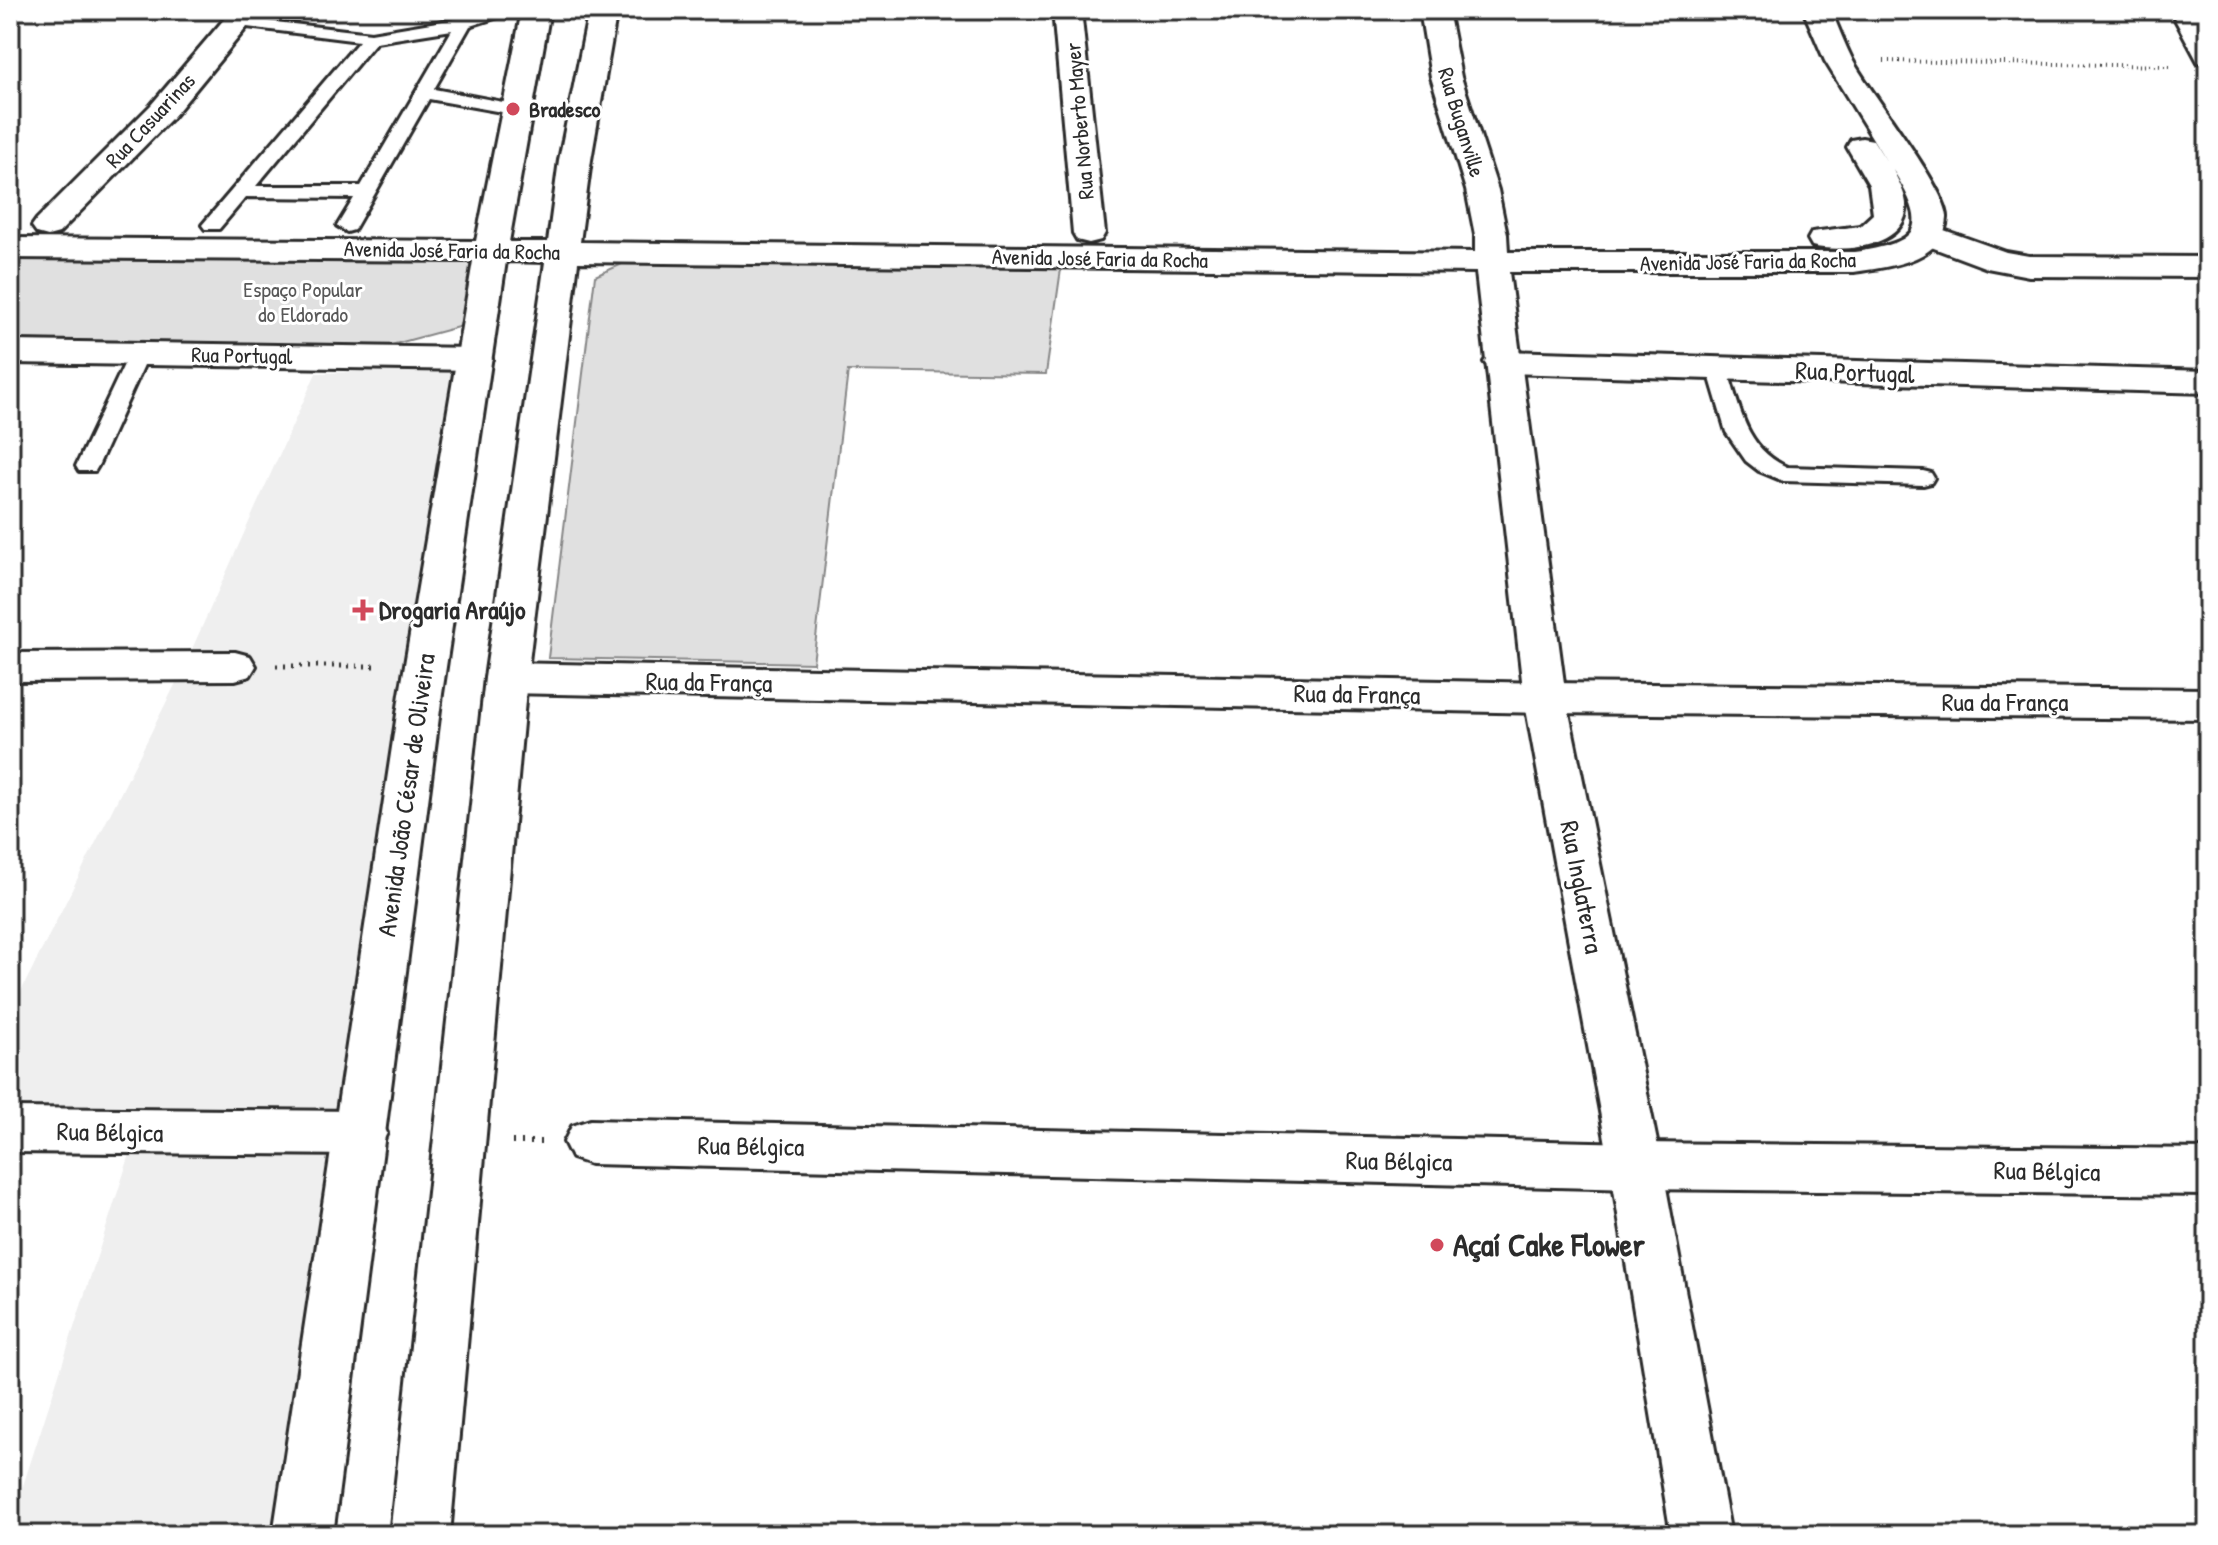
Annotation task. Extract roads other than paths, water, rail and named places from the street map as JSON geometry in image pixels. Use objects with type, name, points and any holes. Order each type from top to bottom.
[{"type":"street","name":"Avenida João César de Oliveira","points":[[303,1535],[361,1133],[423,665],[513,109],[536,10]]},
{"type":"street","points":[[420,1535],[506,678],[565,237],[603,10]]},
{"type":"street","name":"Rua Buganville","points":[[1434,10],[1446,77],[1482,190],[1490,249]]},
{"type":"street","name":"Avenida José Faria da Rocha","points":[[10,248],[492,236],[1490,249],[1845,239],[1870,233],[1887,223],[1892,208],[1888,191],[1880,173],[1825,96],[1806,55],[1796,10]]},
{"type":"street","points":[[1817,10],[1839,61],[1922,192],[1932,216],[1927,234],[1999,261],[2029,266],[2208,267]]},
{"type":"street","points":[[2184,10],[2208,56]]},
{"type":"street","name":"Rua Norberto Mayer","points":[[1069,12],[1089,233]]},
{"type":"street","name":"Rua Casuarinas","points":[[48,226],[162,111],[243,15]]},
{"type":"street","name":"Avenida José Faria da Rocha","points":[[10,225],[347,226],[492,236]]},
{"type":"street","name":"Avenida José Faria da Rocha","points":[[565,237],[1089,233],[1854,262],[1887,257],[1914,247],[1927,234]]},
{"type":"street","name":"Rua Inglaterra","points":[[1490,249],[1545,698],[1636,1166],[1701,1535]]},
{"type":"street","name":"Rua Portugal","points":[[10,352],[474,359]]},
{"type":"street","name":"Rua Portugal","points":[[1502,362],[2208,382]]},
{"type":"street","points":[[10,667],[235,666]]},
{"type":"street","name":"Rua da França","points":[[506,678],[1545,698],[2208,704]]},
{"type":"street","name":"Rua Bélgica","points":[[10,1130],[361,1133]]},
{"type":"street","name":"Rua Bélgica","points":[[590,1142],[1636,1166],[2208,1172]]},
{"type":"lane","points":[[243,15],[371,38],[464,23],[505,10]]},
{"type":"lane","points":[[347,226],[464,23]]},
{"type":"lane","points":[[212,225],[371,38]]},
{"type":"lane","points":[[425,93],[513,109]]},
{"type":"lane","points":[[239,191],[368,192]]},
{"type":"lane","points":[[87,466],[139,354]]},
{"type":"lane","points":[[1717,368],[1744,450],[1762,467],[1783,474],[1923,478]]},
{"type":"place","name":"Bradesco","points":[[513,109]]},
{"type":"place","name":"Drogaria Araújo","points":[[363,610]]},
{"type":"place","name":"Açaí Cake Flower","points":[[1437,1245]]},
{"type":"park label","name":"Espaço Popular do Eldorado","points":[[303,302]]}]
